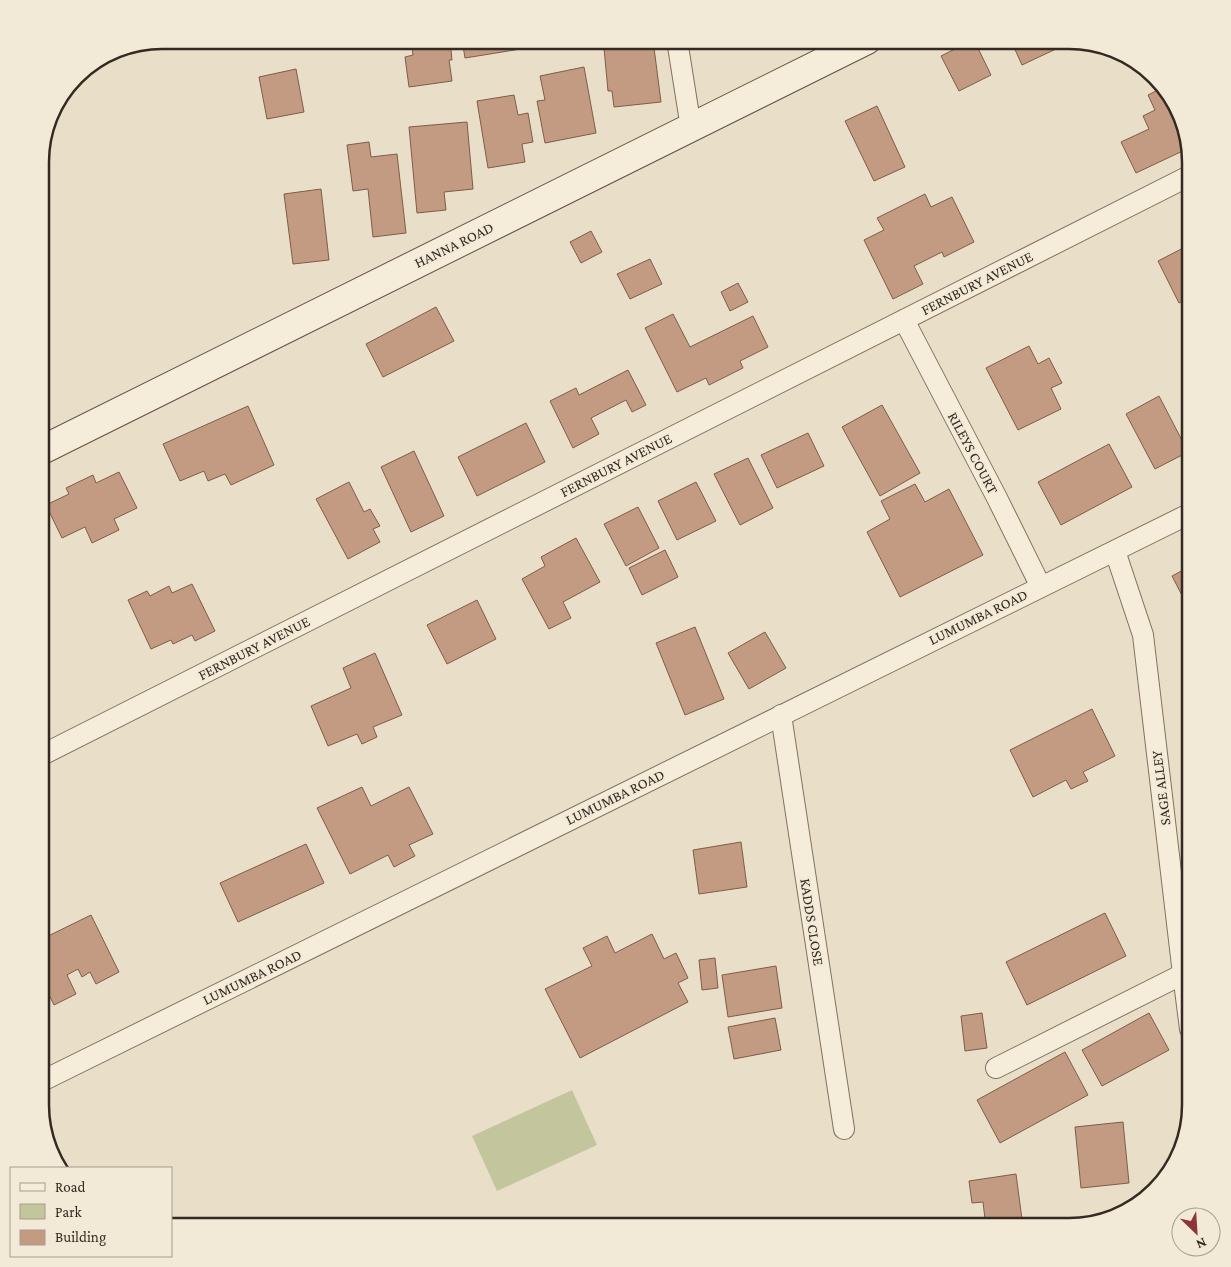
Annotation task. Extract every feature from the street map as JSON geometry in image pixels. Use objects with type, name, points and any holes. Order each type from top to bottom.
[{"type":"street","points":[[678,49],[691,128]]},
{"type":"street","name":"HANNA ROAD","points":[[49,446],[850,49]]},
{"type":"street","name":"FERNBURY AVENUE","points":[[49,751],[1182,179]]},
{"type":"street","name":"RILEYS COURT","points":[[904,320],[997,498],[1040,587]]},
{"type":"street","name":"LUMUMBA ROAD","points":[[49,1078],[1182,518]]},
{"type":"street","name":"SAGE ALLEY","points":[[1115,551],[1143,635],[1182,966]]},
{"type":"street","name":"KADDS CLOSE","points":[[781,715],[844,1129]]},
{"type":"street","points":[[996,1068],[1182,975]]},
{"type":"green space","points":[[572,1090],[597,1145],[497,1191],[472,1136]]},
{"type":"building","points":[[412,49],[451,49],[452,60],[449,60],[452,81],[409,87],[405,57],[413,55]]},
{"type":"building","points":[[464,49],[521,49],[465,58]]},
{"type":"building","points":[[604,49],[654,49],[661,102],[614,107],[612,91],[608,91]]},
{"type":"building","points":[[955,49],[978,49],[991,75],[959,91],[941,56]]},
{"type":"building","points":[[1015,49],[1056,49],[1022,65]]},
{"type":"building","points":[[584,67],[596,133],[545,143],[537,101],[545,100],[540,76]]},
{"type":"building","points":[[296,69],[304,112],[267,119],[259,77]]},
{"type":"building","points":[[1157,91],[1167,105],[1174,119],[1181,152],[1136,173],[1121,142],[1149,129],[1143,116],[1155,110],[1148,95]]},
{"type":"building","points":[[514,95],[518,115],[528,113],[533,142],[522,144],[525,162],[488,168],[477,101]]},
{"type":"building","points":[[877,106],[905,167],[874,181],[845,121]]},
{"type":"building","points":[[467,122],[473,189],[444,192],[446,210],[417,213],[409,127]]},
{"type":"building","points":[[369,142],[371,157],[397,154],[406,233],[373,237],[368,189],[353,191],[347,145]]},
{"type":"building","points":[[321,189],[329,260],[293,264],[284,194]]},
{"type":"building","points":[[925,194],[931,207],[952,197],[974,242],[944,257],[942,252],[914,266],[923,284],[893,299],[864,240],[884,230],[877,218]]},
{"type":"building","points":[[591,231],[602,252],[581,263],[570,242]]},
{"type":"building","points":[[1182,249],[1182,302],[1179,303],[1158,261]]},
{"type":"building","points":[[650,259],[662,284],[630,299],[617,274]]},
{"type":"building","points":[[738,283],[748,302],[730,311],[721,292]]},
{"type":"building","points":[[436,307],[454,341],[383,377],[366,344]]},
{"type":"building","points":[[673,314],[690,347],[753,316],[768,347],[740,361],[743,368],[709,385],[706,378],[677,392],[645,328]]},
{"type":"building","points":[[1029,346],[1038,364],[1049,358],[1062,383],[1051,388],[1061,409],[1018,430],[986,368]]},
{"type":"building","points":[[628,370],[646,405],[632,412],[626,400],[591,418],[599,434],[573,448],[550,401],[576,388],[579,395]]},
{"type":"building","points":[[1159,396],[1182,440],[1182,455],[1155,469],[1126,414]]},
{"type":"building","points":[[882,405],[920,473],[880,496],[842,427]]},
{"type":"building","points":[[248,406],[274,465],[231,485],[225,474],[208,481],[204,471],[180,481],[163,444]]},
{"type":"building","points":[[526,423],[545,462],[477,496],[458,457]]},
{"type":"building","points":[[808,433],[824,466],[777,488],[761,455]]},
{"type":"building","points":[[1109,444],[1132,487],[1061,525],[1038,482]]},
{"type":"building","points":[[414,451],[444,516],[411,532],[381,467]]},
{"type":"building","points":[[748,458],[773,508],[740,525],[714,474]]},
{"type":"building","points":[[119,472],[137,508],[114,519],[119,530],[92,543],[85,527],[62,538],[49,511],[49,504],[69,494],[66,488],[93,475],[96,483]]},
{"type":"building","points":[[349,482],[364,512],[370,509],[380,526],[373,529],[380,542],[348,559],[316,499]]},
{"type":"building","points":[[696,482],[716,521],[677,540],[658,501]]},
{"type":"building","points":[[915,484],[925,502],[949,489],[983,555],[900,597],[867,532],[890,519],[881,501]]},
{"type":"building","points":[[638,507],[659,548],[626,566],[604,524]]},
{"type":"building","points":[[576,538],[600,582],[563,602],[571,618],[549,629],[522,579],[545,566],[541,557]]},
{"type":"building","points":[[665,550],[678,577],[642,595],[629,568]]},
{"type":"building","points":[[1182,571],[1182,595],[1172,576]]},
{"type":"building","points":[[192,584],[215,631],[195,641],[192,635],[173,644],[171,640],[151,649],[128,600],[147,591],[150,596],[169,586],[172,593]]},
{"type":"building","points":[[477,600],[496,639],[447,664],[427,625]]},
{"type":"building","points":[[695,627],[724,699],[685,715],[656,643]]},
{"type":"building","points":[[765,632],[786,668],[749,689],[728,653]]},
{"type":"building","points":[[375,653],[402,715],[373,727],[377,737],[362,744],[357,734],[328,746],[311,706],[351,688],[343,668]]},
{"type":"building","points":[[1092,709],[1115,756],[1083,772],[1088,781],[1071,789],[1066,780],[1033,797],[1010,750]]},
{"type":"building","points":[[362,787],[371,806],[409,787],[433,834],[409,845],[415,856],[394,867],[388,855],[350,874],[317,808]]},
{"type":"building","points":[[741,842],[747,887],[699,894],[693,850]]},
{"type":"building","points":[[306,844],[324,883],[238,922],[220,883]]},
{"type":"building","points":[[1105,913],[1126,956],[1027,1005],[1006,962]]},
{"type":"building","points":[[91,915],[119,972],[96,984],[90,972],[82,977],[78,969],[67,975],[76,994],[54,1005],[49,995],[49,936]]},
{"type":"building","points":[[652,934],[664,959],[676,953],[688,978],[678,983],[688,1002],[580,1058],[545,989],[592,966],[583,948],[607,936],[615,953]]},
{"type":"building","points":[[715,958],[718,988],[702,990],[699,960]]},
{"type":"building","points":[[776,966],[782,1008],[728,1017],[722,975]]},
{"type":"building","points":[[982,1013],[987,1048],[965,1051],[961,1016]]},
{"type":"building","points":[[1149,1013],[1169,1050],[1102,1086],[1082,1050]]},
{"type":"building","points":[[775,1018],[781,1050],[734,1059],[728,1027]]},
{"type":"building","points":[[1065,1052],[1088,1095],[1000,1143],[977,1100]]},
{"type":"building","points":[[1123,1122],[1129,1183],[1081,1188],[1075,1127]]},
{"type":"building","points":[[1016,1174],[1022,1218],[985,1218],[983,1202],[972,1203],[969,1181]]}]
